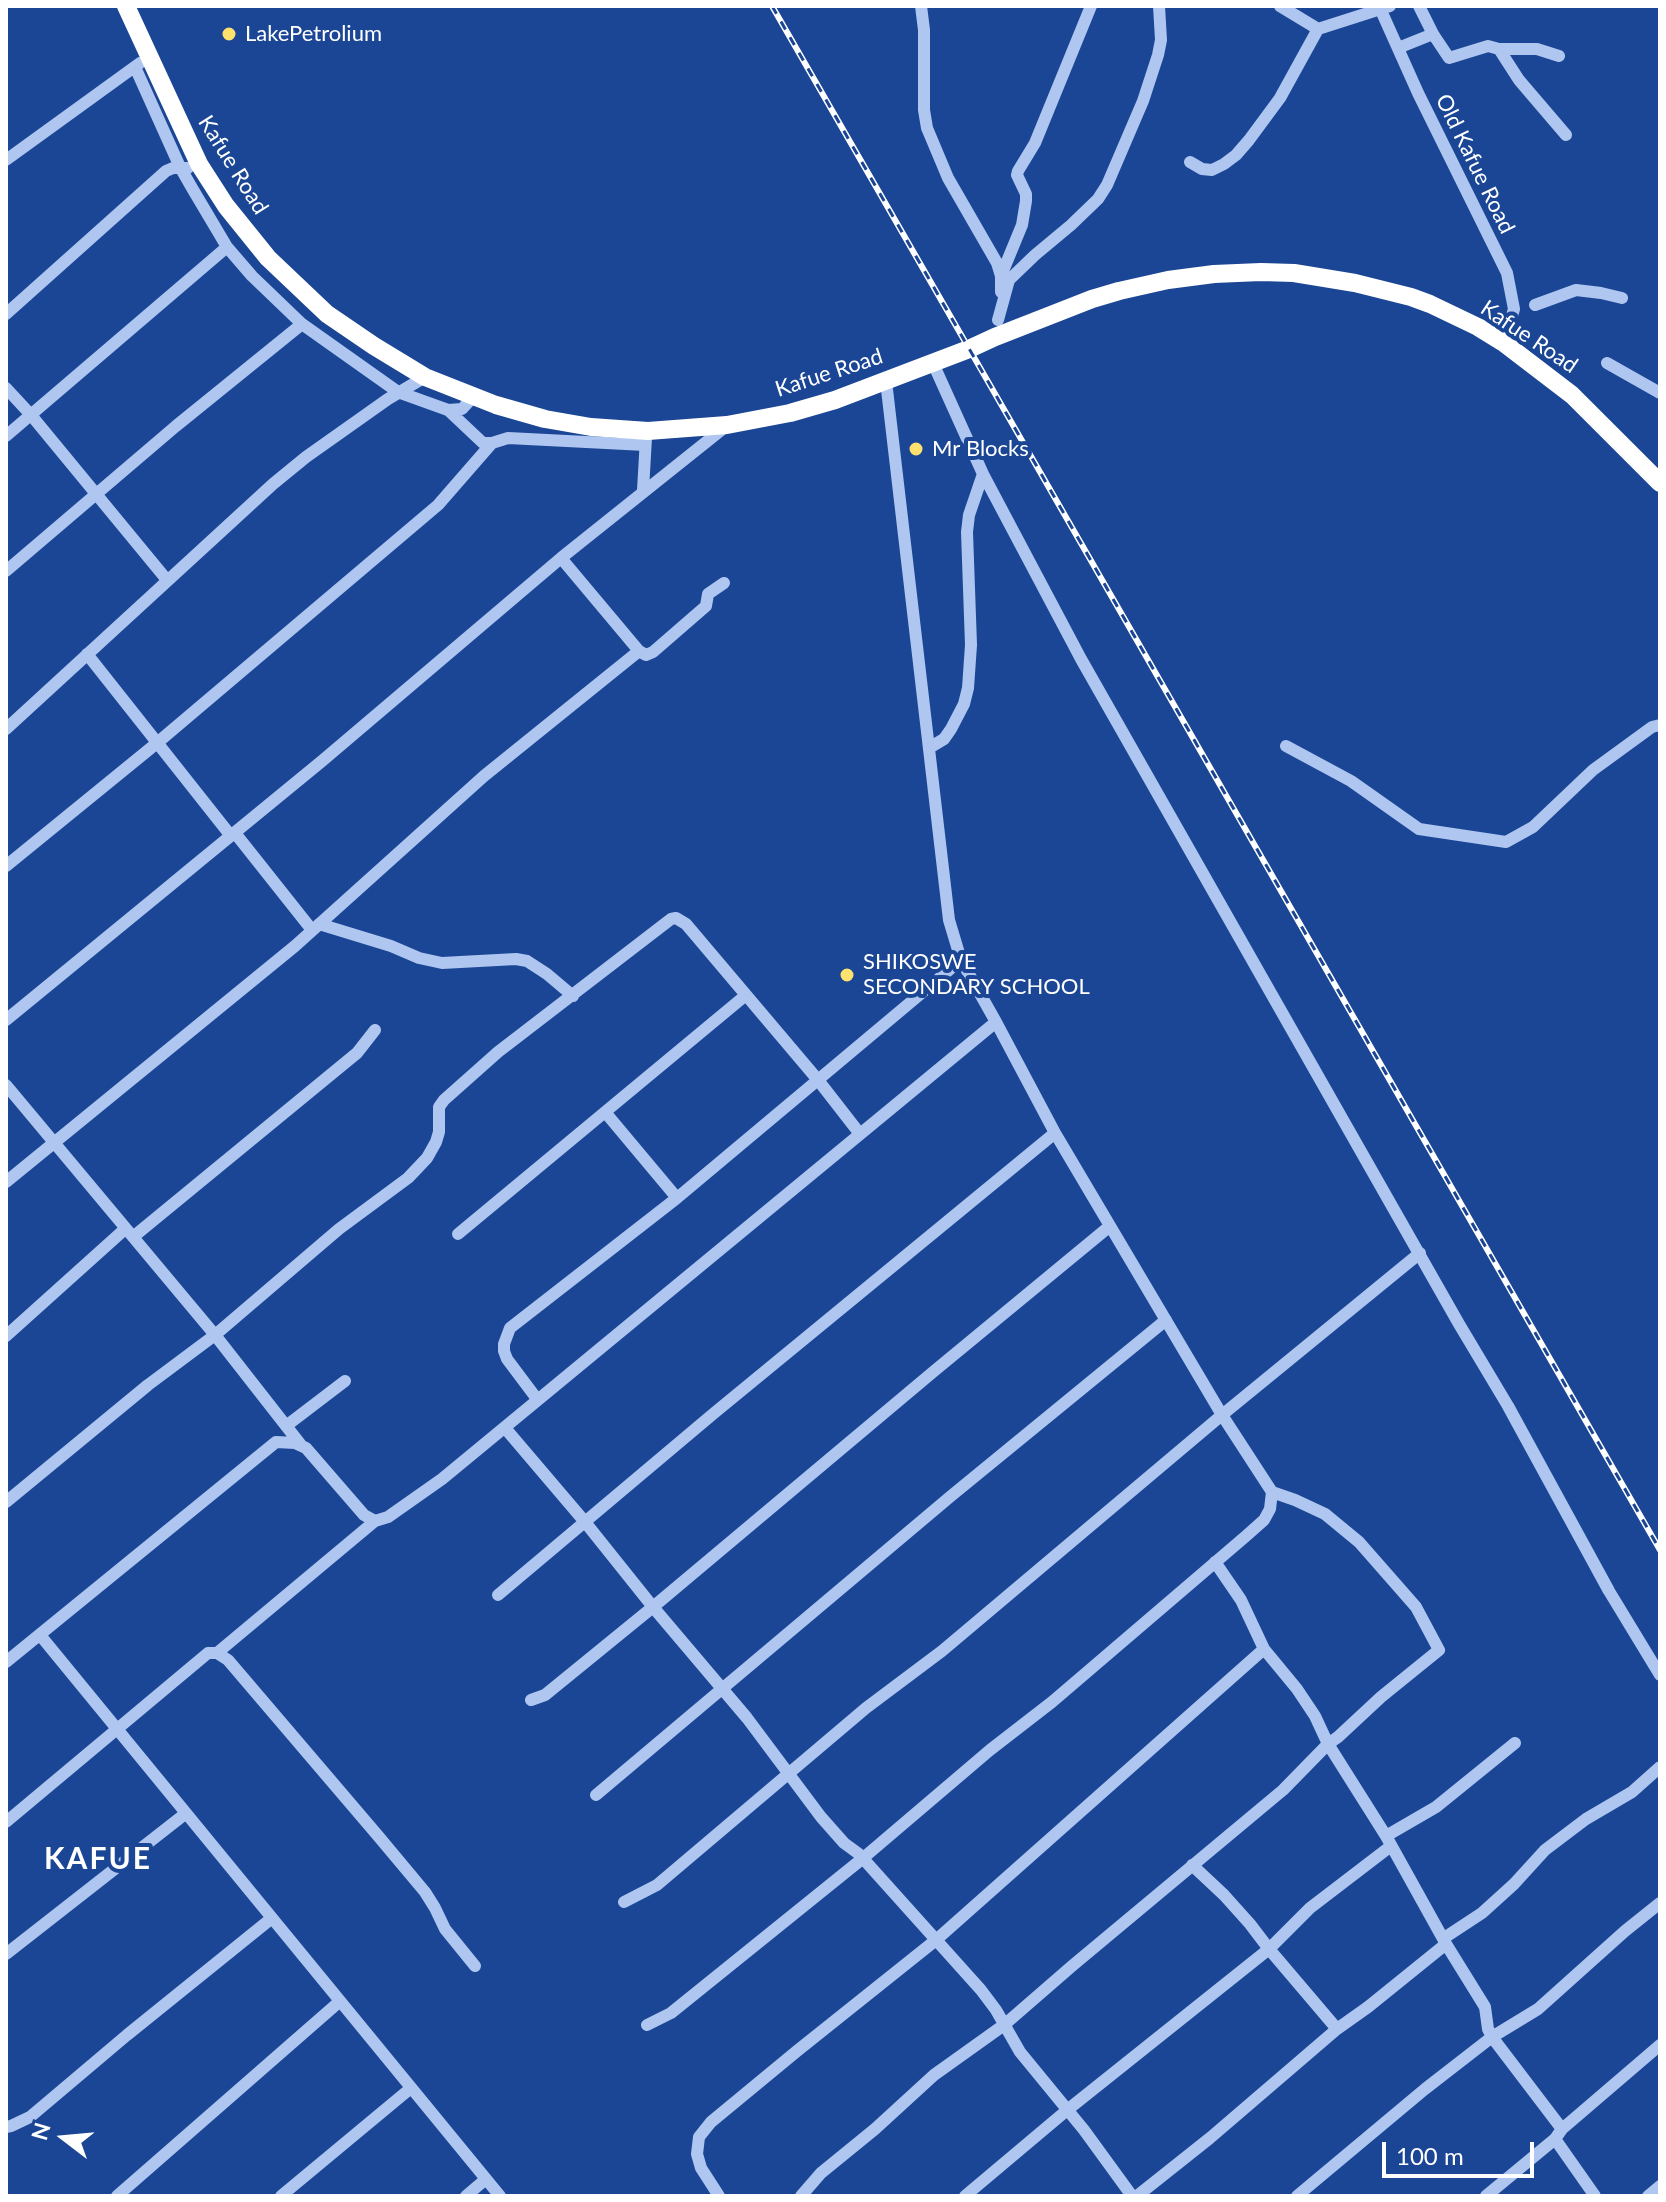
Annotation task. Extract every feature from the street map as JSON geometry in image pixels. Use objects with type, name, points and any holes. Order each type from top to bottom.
[{"type":"highway","name":"Kafue Road","points":[[126,6],[142,62],[199,164],[243,229],[294,285],[344,327],[425,377],[519,412],[646,438],[727,425],[790,413],[886,381],[969,349],[997,329],[1130,288],[1191,276],[1261,272],[1321,276],[1400,294],[1430,304],[1478,327],[1572,395],[1660,483]]},
{"type":"street","points":[[921,6],[925,49],[924,110],[930,139],[948,178],[997,263],[1001,276]]},
{"type":"street","points":[[997,329],[1001,276],[1022,225],[1024,211],[1026,194],[1018,171],[1035,143],[1091,6]]},
{"type":"street","points":[[997,329],[1009,280],[1098,199],[1107,185],[1143,101],[1158,55],[1161,40],[1159,6]]},
{"type":"street","points":[[1280,6],[1318,29]]},
{"type":"street","points":[[1419,6],[1449,58],[1488,46],[1499,49],[1526,48],[1559,56]]},
{"type":"street","points":[[1190,162],[1202,169],[1212,170],[1236,155],[1280,98],[1318,29],[1383,7]]},
{"type":"street","name":"Old Kafue Road","points":[[1383,7],[1418,93],[1507,273],[1514,309],[1504,343]]},
{"type":"street","points":[[1398,48],[1433,34]]},
{"type":"street","points":[[1499,49],[1519,80],[1566,135]]},
{"type":"street","points":[[6,160],[142,62],[180,167],[227,247],[302,324],[398,392],[448,410],[483,443],[508,438],[646,438],[643,490]]},
{"type":"street","points":[[6,314],[166,171],[199,164]]},
{"type":"street","points":[[6,436],[227,247]]},
{"type":"street","points":[[1535,305],[1576,290],[1622,298]]},
{"type":"street","points":[[6,571],[176,426],[302,324]]},
{"type":"street","points":[[932,361],[983,474],[1081,659],[1508,1406],[1609,1591],[1660,1675]]},
{"type":"street","points":[[1607,363],[1660,393]]},
{"type":"street","points":[[6,729],[273,484],[398,392],[425,377]]},
{"type":"street","points":[[801,2196],[821,2173],[934,2075],[1004,2025],[1283,1790],[1328,1744],[1439,1650],[1416,1607],[1359,1542],[1325,1514],[1272,1492],[1222,1415],[1055,1133],[961,960],[948,911],[886,381]]},
{"type":"street","points":[[6,388],[167,580]]},
{"type":"street","points":[[448,410],[462,409],[473,397]]},
{"type":"street","points":[[6,1020],[233,835],[643,490],[727,425]]},
{"type":"street","points":[[6,866],[157,743],[438,505],[492,443]]},
{"type":"street","points":[[929,748],[944,739],[951,729],[964,704],[968,688],[971,645],[967,532],[969,515],[983,474]]},
{"type":"street","points":[[561,558],[639,651],[646,655],[706,606],[708,594],[724,583]]},
{"type":"street","points":[[6,1182],[284,956],[484,776],[639,651]]},
{"type":"street","points":[[87,654],[233,835],[316,927],[442,963],[507,959],[527,961],[573,996]]},
{"type":"street","points":[[1286,746],[1351,781],[1419,829],[1506,842],[1533,827],[1593,770],[1652,727],[1660,725]]},
{"type":"street","points":[[6,1502],[148,1385],[215,1335],[301,1260],[408,1178],[427,1158],[436,1142],[439,1107],[444,1100],[498,1052],[666,921],[676,918],[686,924],[860,1134]]},
{"type":"street","points":[[537,1399],[507,1359],[504,1344],[510,1328],[677,1198],[961,960]]},
{"type":"street","points":[[458,1234],[746,995]]},
{"type":"street","points":[[217,1653],[375,1521],[388,1517],[411,1502],[505,1428],[996,1022]]},
{"type":"street","points":[[6,1336],[129,1233],[357,1053],[375,1030]]},
{"type":"street","points":[[6,1085],[215,1335],[301,1445],[364,1515],[375,1521]]},
{"type":"street","points":[[605,1112],[677,1198]]},
{"type":"street","points":[[498,1595],[1055,1133]]},
{"type":"street","points":[[531,1700],[545,1695],[653,1607],[1110,1226]]},
{"type":"street","points":[[624,1902],[657,1885],[894,1685],[980,1620],[1222,1415],[1420,1253]]},
{"type":"street","points":[[596,1795],[951,1496],[1166,1320]]},
{"type":"street","points":[[286,1426],[345,1381]]},
{"type":"street","points":[[505,1428],[723,1690],[821,1817],[981,1990],[1020,2052],[1134,2196],[1222,2128],[1337,2029],[1482,1913],[1545,1850],[1586,1819],[1632,1792],[1660,1767]]},
{"type":"street","points":[[6,1662],[276,1442],[301,1445]]},
{"type":"street","points":[[647,2025],[671,2013],[1052,1702],[1264,1520],[1270,1509],[1272,1492]]},
{"type":"street","points":[[1215,1562],[1241,1600],[1264,1649],[1315,1716],[1328,1744],[1485,2007],[1492,2037],[1558,2134],[1595,2196]]},
{"type":"street","points":[[40,1635],[500,2196]]},
{"type":"street","points":[[719,2196],[698,2161],[702,2131],[936,1940],[1264,1649]]},
{"type":"street","points":[[6,1822],[208,1653],[217,1653],[228,1660],[398,1859],[425,1892],[445,1929],[475,1966]]},
{"type":"street","points":[[965,2196],[1269,1949],[1310,1908],[1388,1841],[1436,1807],[1515,1743]]},
{"type":"street","points":[[6,1954],[185,1814]]},
{"type":"street","points":[[1192,1865],[1250,1924],[1337,2029]]},
{"type":"street","points":[[1297,2196],[1492,2037],[1538,2009],[1660,1903]]},
{"type":"street","points":[[6,2127],[30,2117],[272,1918]]},
{"type":"street","points":[[117,2196],[339,2002]]},
{"type":"street","points":[[1486,2196],[1660,2045]]},
{"type":"street","points":[[281,2196],[411,2088]]},
{"type":"street","points":[[466,2196],[486,2179]]},
{"type":"street","points":[[1648,2196],[1660,2186]]},
{"type":"railway","points":[[772,6],[1660,1550]]},
{"type":"place","name":"LakePetrolium","points":[[229,34]]},
{"type":"place","name":"Mr Blocks","points":[[916,449]]},
{"type":"place","name":"SHIKOSWE SECONDARY SCHOOL","points":[[847,975]]},
{"type":"district","name":"KAFUE","points":[[98,1859]]}]
